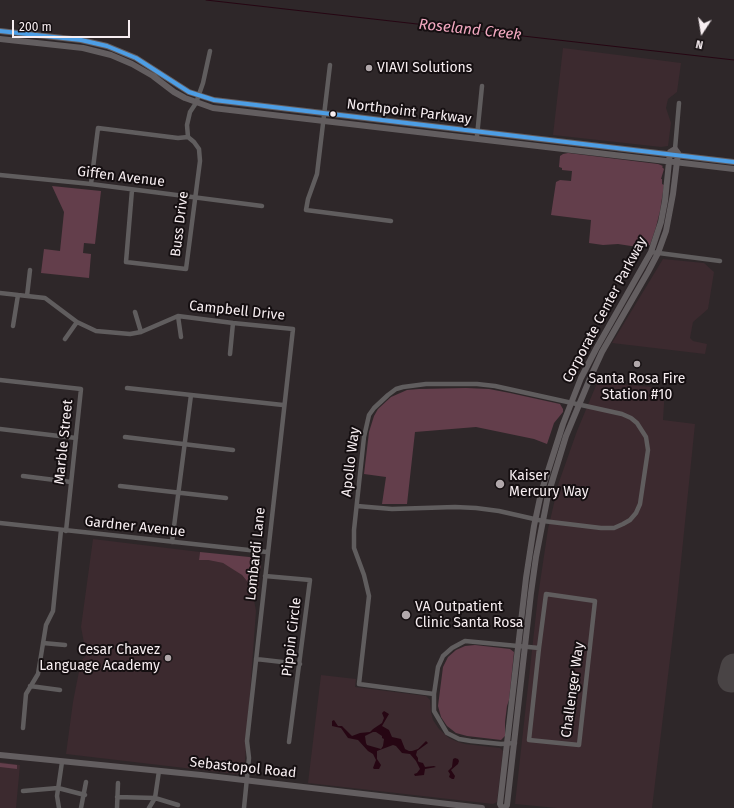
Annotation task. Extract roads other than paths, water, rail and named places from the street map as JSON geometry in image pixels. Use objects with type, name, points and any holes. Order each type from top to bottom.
[{"type":"street","name":"Northpoint Parkway","points":[[0,31],[81,40],[107,46],[136,58],[182,88],[198,96],[221,102],[477,134],[734,162]]},
{"type":"street","name":"Northpoint Parkway","points":[[0,39],[68,46],[100,52],[128,62],[153,76],[174,92],[196,103],[213,108],[734,169]]},
{"type":"street","points":[[91,184],[98,128],[178,138],[188,137],[188,119],[190,112],[196,103],[203,83],[210,51]]},
{"type":"street","points":[[330,65],[317,174],[308,199],[306,210],[391,221]]},
{"type":"street","points":[[477,134],[482,86]]},
{"type":"street","points":[[670,155],[670,152],[675,149],[679,103]]},
{"type":"street","name":"Buss Drive","points":[[132,190],[126,262],[186,269],[194,197],[200,161],[199,149],[188,137]]},
{"type":"street","name":"Corporate Center Parkway","points":[[670,155],[665,201],[654,252],[648,272],[602,352],[579,404],[555,469],[543,521],[531,593],[507,805],[503,808],[500,804],[526,578],[536,519],[548,471],[571,402],[596,348],[654,252],[666,231],[677,163],[678,153],[675,149]]},
{"type":"street","name":"Giffen Avenue","points":[[0,175],[91,184],[262,206]]},
{"type":"street","points":[[654,252],[720,261]]},
{"type":"street","points":[[27,296],[30,270]]},
{"type":"street","name":"Campbell Drive","points":[[0,293],[45,298],[77,322],[96,331],[130,334],[141,332],[178,316],[292,329]]},
{"type":"street","points":[[14,326],[18,295]]},
{"type":"street","points":[[135,312],[141,332]]},
{"type":"street","points":[[178,316],[181,337]]},
{"type":"street","points":[[65,339],[77,322]]},
{"type":"street","points":[[230,354],[233,323]]},
{"type":"street","name":"Lombardi Lane","points":[[244,808],[249,758],[247,741],[292,329]]},
{"type":"street","name":"Marble Street","points":[[0,380],[81,389],[71,482],[53,611],[46,625],[38,674],[26,694],[23,728]]},
{"type":"street","name":"Apollo Way","points":[[357,506],[388,509],[455,507],[476,508],[495,510],[543,521],[612,528],[621,526],[630,520],[640,504],[648,447],[646,437],[641,428],[633,419],[625,415],[508,388],[477,384],[426,384],[396,389],[380,401],[370,415],[364,437],[354,530],[354,548],[364,575],[369,596],[359,684],[434,694]]},
{"type":"street","points":[[128,388],[283,405]]},
{"type":"street","points":[[172,542],[191,396]]},
{"type":"street","points":[[0,429],[76,438]]},
{"type":"street","points":[[125,437],[233,450]]},
{"type":"street","points":[[23,476],[71,482]]},
{"type":"street","points":[[120,486],[226,498]]},
{"type":"street","name":"Gardner Avenue","points":[[0,523],[267,552]]},
{"type":"street","name":"Pippin Circle","points":[[265,576],[310,580],[289,742]]},
{"type":"street","name":"Challenger Way","points":[[546,594],[595,601],[579,745],[529,740],[539,648],[546,594]]},
{"type":"street","points":[[514,743],[501,744],[459,739],[447,733],[434,711],[434,694],[438,667],[443,656],[465,640],[539,648]]},
{"type":"street","points":[[43,643],[65,645]]},
{"type":"street","points":[[256,659],[300,664]]},
{"type":"street","points":[[30,686],[60,690]]},
{"type":"street","name":"Sebastopol Road","points":[[0,755],[247,781],[427,805],[482,808]]},
{"type":"street","points":[[58,808],[57,796],[62,762]]},
{"type":"street","points":[[149,808],[155,798],[159,771]]},
{"type":"street","points":[[81,808],[85,795],[86,782]]},
{"type":"street","points":[[117,808],[118,783]]},
{"type":"street","points":[[23,791],[58,788],[85,795]]},
{"type":"street","points":[[117,797],[155,798],[178,805]]},
{"type":"waterway","name":"Roseland Creek","points":[[206,0],[734,60]]},
{"type":"place","name":"VIAVI Solutions","points":[[369,68]]},
{"type":"place","name":"Santa Rosa Fire Station #10","points":[[637,364]]},
{"type":"place","name":"Kaiser Mercury Way","points":[[500,484]]},
{"type":"place","name":"VA Outpatient Clinic Santa Rosa","points":[[406,615]]},
{"type":"place","name":"Cesar Chavez Language Academy","points":[[168,658]]}]
